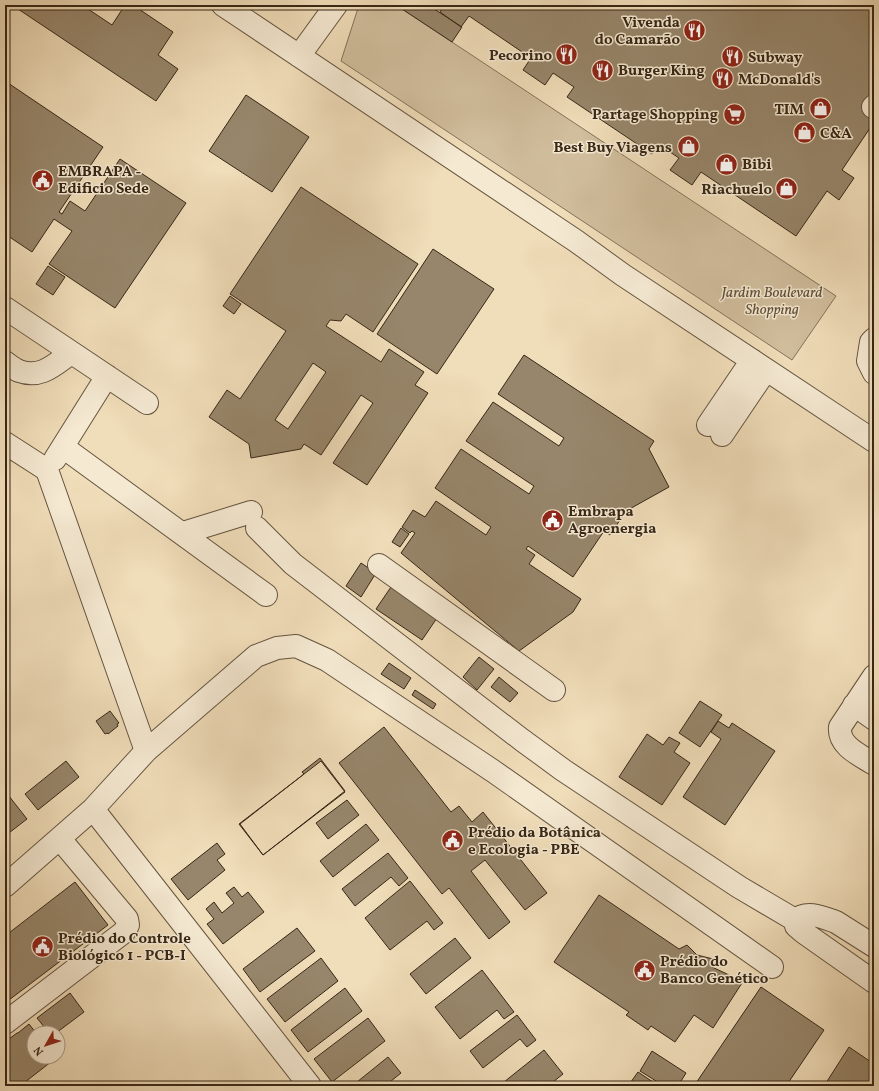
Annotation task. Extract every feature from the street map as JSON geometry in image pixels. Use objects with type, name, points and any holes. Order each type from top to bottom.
[{"type":"street","points":[[223,5],[576,241],[623,275],[870,436]]},
{"type":"street","points":[[299,56],[336,5]]},
{"type":"street","points":[[5,308],[147,403]]},
{"type":"street","points":[[874,339],[871,342],[868,361],[874,373]]},
{"type":"street","points":[[5,362],[19,371],[34,374],[44,372],[71,353]]},
{"type":"street","points":[[715,430],[759,365]]},
{"type":"street","points":[[47,470],[107,376]]},
{"type":"street","points":[[5,443],[47,470],[146,750]]},
{"type":"street","points":[[63,447],[266,595]]},
{"type":"street","points":[[182,533],[254,520],[293,564],[522,740],[563,770],[739,887],[795,920]]},
{"type":"street","points":[[379,565],[554,690]]},
{"type":"street","points":[[5,886],[93,809],[146,750],[256,656],[277,648],[296,646],[328,660],[493,770],[772,967]]},
{"type":"street","points":[[873,678],[840,727],[839,735],[844,744],[874,764]]},
{"type":"street","points":[[854,706],[874,719]]},
{"type":"street","points":[[93,809],[310,1086]]},
{"type":"street","points":[[5,1023],[124,932],[128,925],[127,919],[60,839]]},
{"type":"street","points":[[795,920],[801,915],[807,914],[830,920],[874,946]]},
{"type":"street","points":[[795,920],[796,926],[803,932],[874,982]]},
{"type":"green space","name":"Jardim Boulevard Shopping","points":[[359,5],[396,5],[836,296],[792,360],[341,61]]},
{"type":"building","points":[[12,5],[82,5],[112,25],[125,5],[133,5],[173,32],[158,55],[178,69],[156,101]]},
{"type":"building","points":[[396,5],[428,5],[462,27],[452,42]]},
{"type":"building","name":"Partage Shopping","points":[[444,5],[874,5],[874,122],[842,170],[854,178],[839,200],[827,191],[796,236],[701,172],[692,185],[670,170],[679,158],[658,144],[652,154],[567,97],[574,87],[553,73],[545,85],[523,70],[531,58],[469,16],[461,27],[440,12]]},
{"type":"building","name":"EMBRAPA - Edificio Sede","points":[[5,81],[103,147],[59,212],[62,214],[70,201],[85,211],[120,159],[186,203],[115,308],[49,264],[72,231],[54,219],[32,252],[5,234]]},
{"type":"building","points":[[246,95],[309,137],[272,192],[209,151]]},
{"type":"building","points":[[301,187],[418,264],[373,332],[346,314],[341,321],[330,320],[326,326],[381,362],[389,349],[424,372],[415,385],[428,393],[367,485],[333,463],[373,403],[361,395],[321,455],[304,444],[301,449],[251,458],[249,444],[209,417],[227,390],[240,399],[286,331],[230,294]],"holes":[[[313,363],[326,372],[288,429],[275,420]]]},
{"type":"building","points":[[433,249],[494,289],[437,374],[377,334]]},
{"type":"building","points":[[48,266],[65,277],[53,295],[36,284]]},
{"type":"building","points":[[230,296],[241,304],[234,314],[223,306]]},
{"type":"building","points":[[524,355],[654,441],[649,449],[669,487],[626,511],[610,535],[604,531],[573,577],[528,546],[526,549],[535,555],[529,564],[581,599],[573,612],[519,651],[401,553],[415,533],[412,531],[410,533],[402,527],[413,510],[425,517],[436,501],[486,535],[491,527],[435,488],[461,449],[529,494],[534,486],[466,441],[493,402],[559,446],[564,438],[498,394]]},
{"type":"building","points":[[401,528],[409,534],[400,547],[392,542]]},
{"type":"building","points":[[361,563],[376,573],[361,597],[346,586]]},
{"type":"building","points":[[391,587],[437,618],[422,640],[376,609]]},
{"type":"building","points":[[479,657],[494,669],[477,690],[463,677]]},
{"type":"building","points":[[389,663],[411,678],[404,689],[381,674]]},
{"type":"building","points":[[499,677],[518,693],[510,702],[491,687]]},
{"type":"building","points":[[415,690],[436,704],[433,709],[412,695]]},
{"type":"building","points":[[700,701],[722,715],[700,747],[679,733]]},
{"type":"building","points":[[110,711],[119,723],[117,724],[118,726],[108,734],[105,734],[96,721]]},
{"type":"building","points":[[718,721],[729,728],[732,723],[775,751],[725,825],[683,797],[721,739],[711,732]]},
{"type":"building","name":"Prédio da Botânica e Ecologia - PBE","points":[[384,727],[451,812],[459,806],[472,822],[483,812],[547,893],[525,910],[485,860],[471,871],[510,922],[489,939],[449,888],[442,894],[339,763]]},
{"type":"building","points":[[647,734],[663,745],[669,737],[680,743],[674,752],[690,763],[662,805],[619,777]]},
{"type":"building","points":[[320,758],[345,791],[263,855],[240,824],[304,774],[302,772]]},
{"type":"building","points":[[66,761],[79,777],[38,810],[25,794]]},
{"type":"building","points":[[321,761],[345,792],[263,855],[239,824]]},
{"type":"building","points":[[5,791],[27,819],[5,836]]},
{"type":"building","points":[[347,800],[359,815],[328,839],[316,823]]},
{"type":"building","points":[[366,824],[379,840],[333,877],[320,861]]},
{"type":"building","points":[[217,843],[225,854],[217,860],[225,870],[188,900],[171,879]]},
{"type":"building","points":[[388,853],[408,878],[399,886],[391,877],[355,906],[342,889]]},
{"type":"building","points":[[410,881],[443,923],[434,930],[427,921],[390,950],[365,918]]},
{"type":"building","name":"Prédio do Controle Biológico 1 - PCB-I","points":[[75,882],[108,925],[5,1003],[5,936]]},
{"type":"building","points":[[234,887],[242,897],[248,892],[264,912],[223,944],[207,924],[214,919],[206,909],[214,902],[222,913],[234,903],[226,893]]},
{"type":"building","name":"Prédio do Banco Genético","points":[[599,895],[679,949],[687,945],[697,955],[717,960],[712,967],[742,983],[713,1028],[694,1015],[675,1042],[651,1026],[648,1030],[626,1015],[629,1012],[554,962]]},
{"type":"building","points":[[297,928],[315,951],[260,992],[243,969]]},
{"type":"building","points":[[455,938],[471,958],[426,994],[410,974]]},
{"type":"building","points":[[321,958],[338,981],[285,1022],[267,999]]},
{"type":"building","points":[[482,970],[514,1012],[504,1019],[497,1010],[460,1039],[435,1007]]},
{"type":"building","points":[[761,987],[824,1030],[786,1086],[694,1086]]},
{"type":"building","points":[[345,988],[362,1011],[308,1052],[291,1030]]},
{"type":"building","points":[[70,993],[84,1012],[66,1026],[43,1025],[37,1018]]},
{"type":"building","points":[[517,1015],[536,1040],[527,1047],[520,1039],[483,1068],[470,1051]]},
{"type":"building","points":[[368,1018],[385,1041],[332,1082],[314,1059]]},
{"type":"building","points":[[26,1026],[26,1065],[47,1065],[20,1086],[5,1086],[5,1042]]},
{"type":"building","points":[[849,1047],[874,1064],[874,1086],[824,1086]]},
{"type":"building","points":[[544,1050],[563,1074],[548,1086],[499,1086]]},
{"type":"building","points":[[652,1051],[686,1073],[678,1086],[664,1086],[640,1071]]},
{"type":"building","points":[[388,1057],[401,1073],[385,1086],[352,1086]]},
{"type":"building","points":[[638,1072],[659,1086],[628,1086]]},
{"type":"place","name":"Vivenda do Camarão","points":[[695,31]]},
{"type":"place","name":"Pecorino","points":[[567,55]]},
{"type":"place","name":"Subway","points":[[732,57]]},
{"type":"place","name":"Burger King","points":[[602,70]]},
{"type":"place","name":"McDonald's","points":[[722,79]]},
{"type":"place","name":"TIM","points":[[820,109]]},
{"type":"place","name":"Partage Shopping","points":[[734,114]]},
{"type":"place","name":"C&A","points":[[804,133]]},
{"type":"place","name":"Best Buy Viagens","points":[[688,147]]},
{"type":"place","name":"Bibi","points":[[726,164]]},
{"type":"place","name":"EMBRAPA - Edificio Sede","points":[[43,180]]},
{"type":"place","name":"Riachuelo","points":[[787,189]]},
{"type":"place","name":"Embrapa Agroenergia","points":[[552,520]]},
{"type":"place","name":"Prédio da Botânica e Ecologia - PBE","points":[[453,841]]},
{"type":"place","name":"Prédio do Controle Biológico 1 - PCB-I","points":[[42,947]]},
{"type":"place","name":"Prédio do Banco Genético","points":[[644,970]]}]
